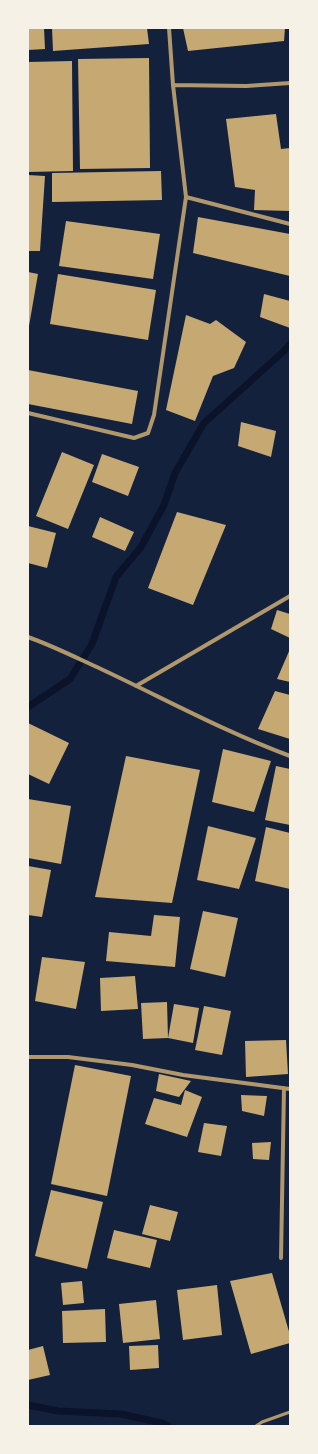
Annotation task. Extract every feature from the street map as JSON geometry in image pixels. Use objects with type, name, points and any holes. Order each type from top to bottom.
[{"type":"street","points":[[28,413],[134,438],[148,433],[154,415],[186,197],[173,85],[169,28]]},
{"type":"street","points":[[173,85],[246,86],[290,83]]},
{"type":"street","points":[[186,197],[290,224]]},
{"type":"street","points":[[136,686],[290,596]]},
{"type":"street","points":[[28,637],[46,643],[258,744],[290,756]]},
{"type":"street","points":[[28,1057],[68,1057],[132,1065],[183,1075],[290,1089]]},
{"type":"street","points":[[281,1258],[284,1088]]},
{"type":"lane","points":[[256,1426],[262,1422],[290,1412]]},
{"type":"building","points":[[28,28],[44,28],[45,49],[28,50]]},
{"type":"building","points":[[52,28],[147,28],[149,44],[53,51]]},
{"type":"building","points":[[183,28],[285,28],[284,41],[188,51]]},
{"type":"building","points":[[149,58],[150,168],[80,169],[78,59]]},
{"type":"building","points":[[72,61],[73,171],[28,172],[28,62]]},
{"type":"building","points":[[276,114],[281,149],[290,148],[290,211],[254,210],[255,190],[235,187],[226,119]]},
{"type":"building","points":[[161,171],[162,200],[52,202],[52,173]]},
{"type":"building","points":[[28,175],[45,176],[40,251],[28,251]]},
{"type":"building","points":[[198,217],[290,234],[290,276],[193,253]]},
{"type":"building","points":[[66,221],[160,234],[153,279],[59,266]]},
{"type":"building","points":[[28,272],[38,274],[29,326],[28,326]]},
{"type":"building","points":[[58,274],[156,290],[148,340],[50,324]]},
{"type":"building","points":[[264,294],[290,301],[290,328],[260,317]]},
{"type":"building","points":[[186,315],[210,324],[216,320],[246,342],[234,368],[213,376],[195,421],[166,410]]},
{"type":"building","points":[[28,370],[138,391],[132,424],[28,404]]},
{"type":"building","points":[[241,422],[276,431],[271,457],[238,446]]},
{"type":"building","points":[[62,452],[94,465],[68,529],[36,516]]},
{"type":"building","points":[[102,454],[139,467],[128,496],[92,482]]},
{"type":"building","points":[[177,512],[226,525],[193,605],[148,588]]},
{"type":"building","points":[[100,517],[134,532],[125,551],[92,537]]},
{"type":"building","points":[[28,526],[56,533],[47,568],[28,563]]},
{"type":"building","points":[[277,610],[290,614],[290,638],[271,629]]},
{"type":"building","points":[[290,649],[290,682],[277,679]]},
{"type":"building","points":[[275,691],[290,695],[290,739],[258,729]]},
{"type":"building","points":[[28,723],[69,743],[49,784],[28,774]]},
{"type":"building","points":[[223,749],[271,761],[254,812],[212,802]]},
{"type":"building","points":[[126,756],[200,770],[172,903],[95,897]]},
{"type":"building","points":[[276,766],[290,769],[290,825],[265,820]]},
{"type":"building","points":[[28,799],[71,806],[61,864],[28,858]]},
{"type":"building","points":[[208,826],[256,838],[239,889],[197,880]]},
{"type":"building","points":[[266,827],[290,833],[290,889],[255,881]]},
{"type":"building","points":[[28,866],[51,870],[42,917],[28,915]]},
{"type":"building","points":[[203,911],[238,918],[225,977],[190,969]]},
{"type":"building","points":[[154,915],[180,917],[175,967],[106,961],[109,932],[151,936]]},
{"type":"building","points":[[42,957],[85,962],[76,1009],[35,1001]]},
{"type":"building","points":[[135,976],[138,1009],[101,1011],[100,978]]},
{"type":"building","points":[[167,1002],[168,1038],[143,1039],[141,1003]]},
{"type":"building","points":[[174,1004],[199,1008],[193,1043],[168,1038]]},
{"type":"building","points":[[204,1006],[231,1011],[222,1055],[195,1050]]},
{"type":"building","points":[[286,1040],[288,1074],[246,1077],[245,1041]]},
{"type":"building","points":[[75,1065],[131,1076],[107,1196],[51,1184]]},
{"type":"building","points":[[159,1074],[191,1081],[179,1097],[156,1091]]},
{"type":"building","points":[[185,1090],[202,1097],[187,1137],[145,1124],[154,1098],[181,1105]]},
{"type":"building","points":[[241,1095],[267,1096],[264,1116],[242,1111]]},
{"type":"building","points":[[204,1123],[227,1126],[221,1156],[198,1152]]},
{"type":"building","points":[[271,1142],[269,1160],[253,1159],[252,1143]]},
{"type":"building","points":[[51,1190],[103,1202],[87,1269],[35,1256]]},
{"type":"building","points":[[150,1205],[178,1212],[170,1241],[142,1234]]},
{"type":"building","points":[[114,1230],[157,1240],[150,1268],[107,1258]]},
{"type":"building","points":[[272,1273],[290,1335],[290,1343],[251,1354],[230,1281]]},
{"type":"building","points":[[82,1281],[84,1303],[63,1305],[61,1283]]},
{"type":"building","points":[[217,1285],[222,1335],[183,1340],[177,1290]]},
{"type":"building","points":[[156,1300],[160,1339],[123,1343],[119,1304]]},
{"type":"building","points":[[105,1309],[106,1342],[63,1343],[62,1311]]},
{"type":"building","points":[[158,1345],[159,1368],[130,1370],[129,1346]]},
{"type":"building","points":[[43,1346],[50,1375],[28,1380],[28,1350]]},
{"type":"waterway","points":[[28,707],[70,679],[92,644],[116,577],[141,547],[164,505],[175,473],[204,423],[290,344]]},
{"type":"waterway","points":[[28,1405],[58,1411],[121,1414],[162,1423],[168,1426]]}]
